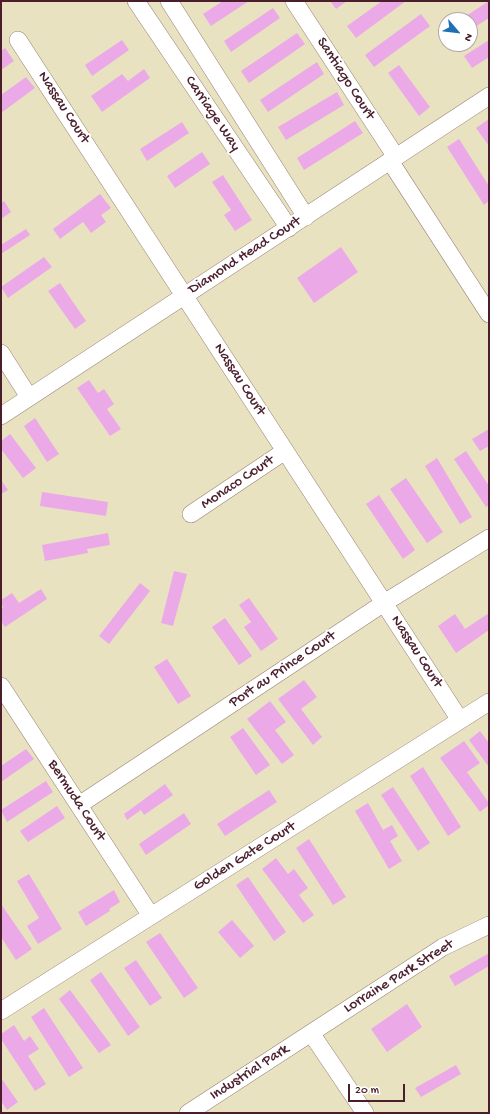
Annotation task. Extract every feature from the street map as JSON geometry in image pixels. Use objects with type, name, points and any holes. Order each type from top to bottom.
[{"type":"street","name":"Carriage Way","points":[[136,1],[289,228]]},
{"type":"street","name":"Carriage Way","points":[[169,1],[306,217]]},
{"type":"street","name":"Santiago Court","points":[[294,1],[489,314]]},
{"type":"street","name":"Nassau Court","points":[[18,40],[460,720]]},
{"type":"street","name":"Diamond Head Court","points":[[1,416],[489,96]]},
{"type":"street","points":[[1,353],[30,397]]},
{"type":"street","name":"Monaco Court","points":[[191,514],[285,451]]},
{"type":"street","name":"Port au Prince Court","points":[[79,805],[384,603],[489,538]]},
{"type":"street","name":"Bermuda Court","points":[[1,686],[151,916]]},
{"type":"street","name":"Golden Gate Court","points":[[1,1012],[489,702]]},
{"type":"street","name":"Lorraine Park Street","points":[[311,1033],[443,947],[489,925]]},
{"type":"street","points":[[311,1033],[364,1113]]},
{"type":"street","name":"Industrial Park","points":[[188,1113],[311,1033]]},
{"type":"building","points":[[223,1],[249,1],[211,26],[203,14]]},
{"type":"building","points":[[330,1],[347,1],[336,9]]},
{"type":"building","points":[[382,1],[406,1],[356,38],[347,26]]},
{"type":"building","points":[[489,1],[489,18],[478,25],[478,12],[472,12]]},
{"type":"building","points":[[273,8],[280,18],[231,52],[224,41]]},
{"type":"building","points":[[421,14],[430,26],[374,67],[365,55]]},
{"type":"building","points":[[297,33],[305,44],[249,83],[241,71]]},
{"type":"building","points":[[122,40],[129,50],[92,76],[85,65]]},
{"type":"building","points":[[489,40],[489,57],[472,68],[464,56],[470,52],[478,52],[478,47]]},
{"type":"building","points":[[5,48],[14,61],[1,70],[1,51]]},
{"type":"building","points":[[317,62],[324,74],[268,112],[260,100]]},
{"type":"building","points":[[399,65],[430,107],[419,116],[388,73]]},
{"type":"building","points":[[144,69],[150,78],[102,112],[91,96],[122,74],[128,81]]},
{"type":"building","points":[[26,77],[35,88],[1,113],[1,95]]},
{"type":"building","points":[[337,92],[344,105],[286,140],[278,127]]},
{"type":"building","points":[[489,119],[489,146],[476,128]]},
{"type":"building","points":[[355,121],[363,133],[304,170],[297,158]]},
{"type":"building","points":[[182,122],[189,133],[147,161],[140,149]]},
{"type":"building","points":[[459,139],[489,186],[489,201],[484,205],[447,147]]},
{"type":"building","points":[[202,152],[210,164],[175,188],[167,176]]},
{"type":"building","points":[[223,175],[252,220],[235,231],[224,215],[231,210],[212,182]]},
{"type":"building","points":[[100,194],[111,208],[101,215],[106,222],[91,233],[83,222],[60,239],[53,229]]},
{"type":"building","points":[[4,201],[11,212],[1,219],[1,203]]},
{"type":"building","points":[[26,229],[30,235],[1,254],[1,245]]},
{"type":"building","points":[[341,247],[358,272],[314,303],[297,278]]},
{"type":"building","points":[[44,257],[52,267],[8,298],[1,287]]},
{"type":"building","points":[[60,283],[86,321],[75,329],[48,291]]},
{"type":"building","points":[[89,380],[98,393],[104,389],[114,404],[107,409],[121,429],[110,436],[77,388]]},
{"type":"building","points":[[35,418],[59,454],[47,462],[24,426]]},
{"type":"building","points":[[489,429],[489,446],[480,451],[472,439]]},
{"type":"building","points":[[10,434],[36,468],[23,478],[1,449],[1,441]]},
{"type":"building","points":[[466,451],[489,486],[489,505],[486,507],[454,459]]},
{"type":"building","points":[[437,458],[472,517],[460,524],[425,466]]},
{"type":"building","points":[[406,478],[443,532],[427,543],[390,489]]},
{"type":"building","points":[[1,480],[8,490],[1,494]]},
{"type":"building","points":[[42,492],[108,502],[106,516],[40,506]]},
{"type":"building","points":[[379,495],[415,550],[403,559],[366,504]]},
{"type":"building","points":[[108,533],[110,545],[87,549],[88,553],[45,561],[42,545]]},
{"type":"building","points":[[174,571],[187,574],[173,626],[161,623]]},
{"type":"building","points":[[140,583],[150,591],[109,644],[99,636]]},
{"type":"building","points":[[41,589],[47,599],[5,627],[1,621],[1,609],[3,608],[1,600],[12,593],[19,603]]},
{"type":"building","points":[[249,598],[278,639],[261,651],[244,627],[251,622],[239,605]]},
{"type":"building","points":[[489,613],[489,630],[456,653],[438,626],[455,614],[465,629]]},
{"type":"building","points":[[225,618],[252,656],[239,665],[212,627]]},
{"type":"building","points":[[167,659],[191,696],[178,704],[154,667]]},
{"type":"building","points":[[304,680],[317,697],[301,709],[322,737],[313,745],[278,699]]},
{"type":"building","points":[[270,701],[286,722],[275,730],[294,755],[282,764],[247,719]]},
{"type":"building","points":[[243,728],[270,765],[256,775],[230,737]]},
{"type":"building","points":[[480,731],[489,743],[489,767],[469,740]]},
{"type":"building","points":[[464,741],[480,763],[467,772],[489,803],[489,805],[480,812],[440,758]]},
{"type":"building","points":[[26,749],[34,759],[1,782],[1,766]]},
{"type":"building","points":[[423,767],[461,827],[448,836],[410,776]]},
{"type":"building","points":[[46,781],[53,792],[7,822],[1,810]]},
{"type":"building","points":[[165,784],[173,795],[144,815],[141,810],[127,820],[124,814]]},
{"type":"building","points":[[393,787],[430,843],[418,851],[381,795]]},
{"type":"building","points":[[269,790],[277,802],[225,836],[217,824]]},
{"type":"building","points":[[368,803],[383,830],[392,825],[398,836],[390,841],[402,861],[389,869],[355,811]]},
{"type":"building","points":[[57,806],[65,818],[28,842],[20,831]]},
{"type":"building","points":[[184,813],[191,824],[146,855],[139,844]]},
{"type":"building","points":[[309,839],[346,897],[333,905],[296,848]]},
{"type":"building","points":[[276,858],[288,874],[294,869],[308,888],[299,895],[314,915],[303,923],[262,869]]},
{"type":"building","points":[[29,874],[62,929],[38,944],[27,926],[39,918],[17,881]]},
{"type":"building","points":[[248,877],[286,932],[274,941],[236,885]]},
{"type":"building","points":[[114,890],[120,902],[109,909],[110,911],[86,926],[78,912]]},
{"type":"building","points":[[1,904],[32,949],[16,960],[1,937]]},
{"type":"building","points":[[232,920],[254,946],[240,958],[218,932]]},
{"type":"building","points":[[160,933],[198,988],[184,998],[146,942]]},
{"type":"building","points":[[489,953],[489,966],[455,986],[449,976]]},
{"type":"building","points":[[136,960],[162,998],[150,1006],[124,968]]},
{"type":"building","points":[[101,972],[140,1027],[128,1036],[90,980]]},
{"type":"building","points":[[70,990],[111,1045],[99,1053],[59,999]]},
{"type":"building","points":[[407,1004],[422,1027],[387,1052],[371,1029]]},
{"type":"building","points":[[44,1008],[83,1068],[69,1077],[31,1017]]},
{"type":"building","points":[[14,1025],[24,1041],[30,1036],[39,1049],[28,1056],[46,1084],[35,1091],[1,1039],[1,1034]]},
{"type":"building","points":[[456,1065],[461,1074],[421,1097],[415,1088]]},
{"type":"building","points":[[1,1078],[18,1102],[7,1110],[1,1101]]}]
